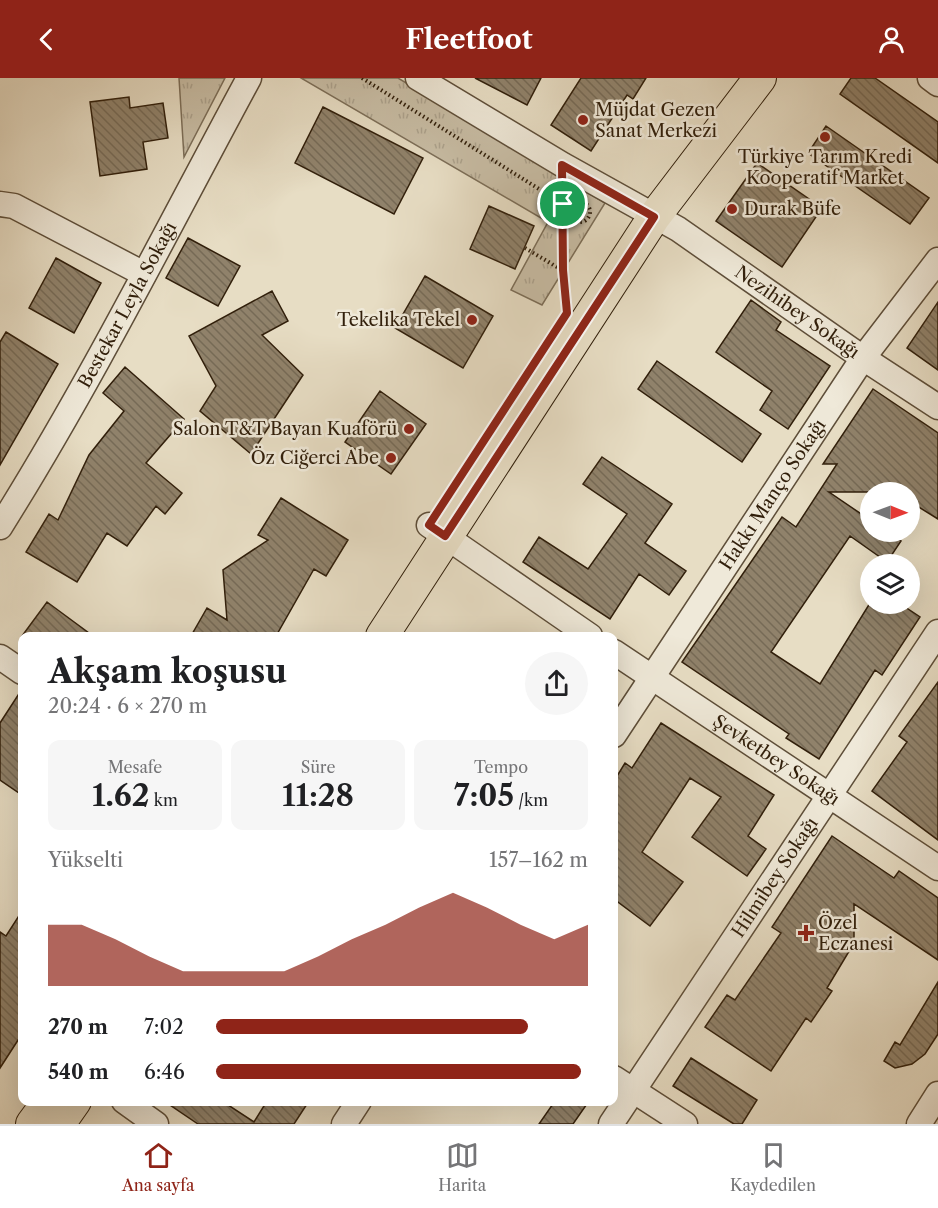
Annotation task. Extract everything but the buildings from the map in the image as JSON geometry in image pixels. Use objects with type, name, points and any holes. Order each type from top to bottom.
[{"type":"main road","points":[[362,632],[437,531],[736,78]]},
{"type":"main road","points":[[384,632],[437,531],[567,313],[760,78]]},
{"type":"main road","points":[[33,1124],[46,1106]]},
{"type":"main road","points":[[58,1124],[71,1106]]},
{"type":"street","name":"Bestekar Leyla Sokağı","points":[[0,527],[144,274],[249,78]]},
{"type":"street","name":"Nezihibey Sokağı","points":[[418,78],[562,165],[678,229],[863,358],[938,407]]},
{"type":"street","points":[[930,78],[938,84]]},
{"type":"street","points":[[0,204],[14,206],[144,274]]},
{"type":"street","name":"Hakkı Manço Sokağı","points":[[618,729],[863,358],[938,260]]},
{"type":"street","points":[[437,531],[584,632]]},
{"type":"street","name":"Hilmibey Sokağı","points":[[618,1101],[623,1084],[827,797],[938,632]]},
{"type":"street","name":"Şevketbey Sokağı","points":[[618,655],[827,797],[938,868]]},
{"type":"street","points":[[0,657],[18,669]]},
{"type":"street","points":[[623,1084],[685,1124]]},
{"type":"street","points":[[919,1124],[938,1094]]},
{"type":"street","points":[[131,1106],[156,1124]]},
{"type":"street","points":[[344,1124],[356,1106]]},
{"type":"street","name":"Hilmibey Sokağı","points":[[611,1124],[616,1106]]},
{"type":"path","points":[[362,78],[563,204]]},
{"type":"path","points":[[562,165],[563,270],[567,313]]},
{"type":"path","points":[[576,202],[582,202],[590,211],[585,221],[573,219],[570,213],[576,202]]},
{"type":"path","points":[[564,213],[570,213]]},
{"type":"path","points":[[525,248],[563,270]]},
{"type":"green space","points":[[179,78],[225,78],[184,157]]},
{"type":"green space","points":[[301,78],[398,78],[605,203],[542,305],[511,290],[548,222]]},
{"type":"place","name":"Müjdat Gezen Sanat Merkezi","points":[[583,120]]},
{"type":"place","name":"Türkiye Tarım Kredi Kooperatif Market","points":[[825,137]]},
{"type":"place","name":"Durak Büfe","points":[[732,209]]},
{"type":"place","name":"Tekelika Tekel","points":[[472,320]]},
{"type":"place","name":"Salon T&T Bayan Kuaförü","points":[[409,429]]},
{"type":"place","name":"Öz Ciğerci Abe","points":[[391,458]]},
{"type":"place","name":"Özel Eczanesi","points":[[806,933]]},
{"type":"route","points":[[562,165],[654,217],[445,536],[429,525],[567,313],[563,270],[563,204],[562,165]]}]
